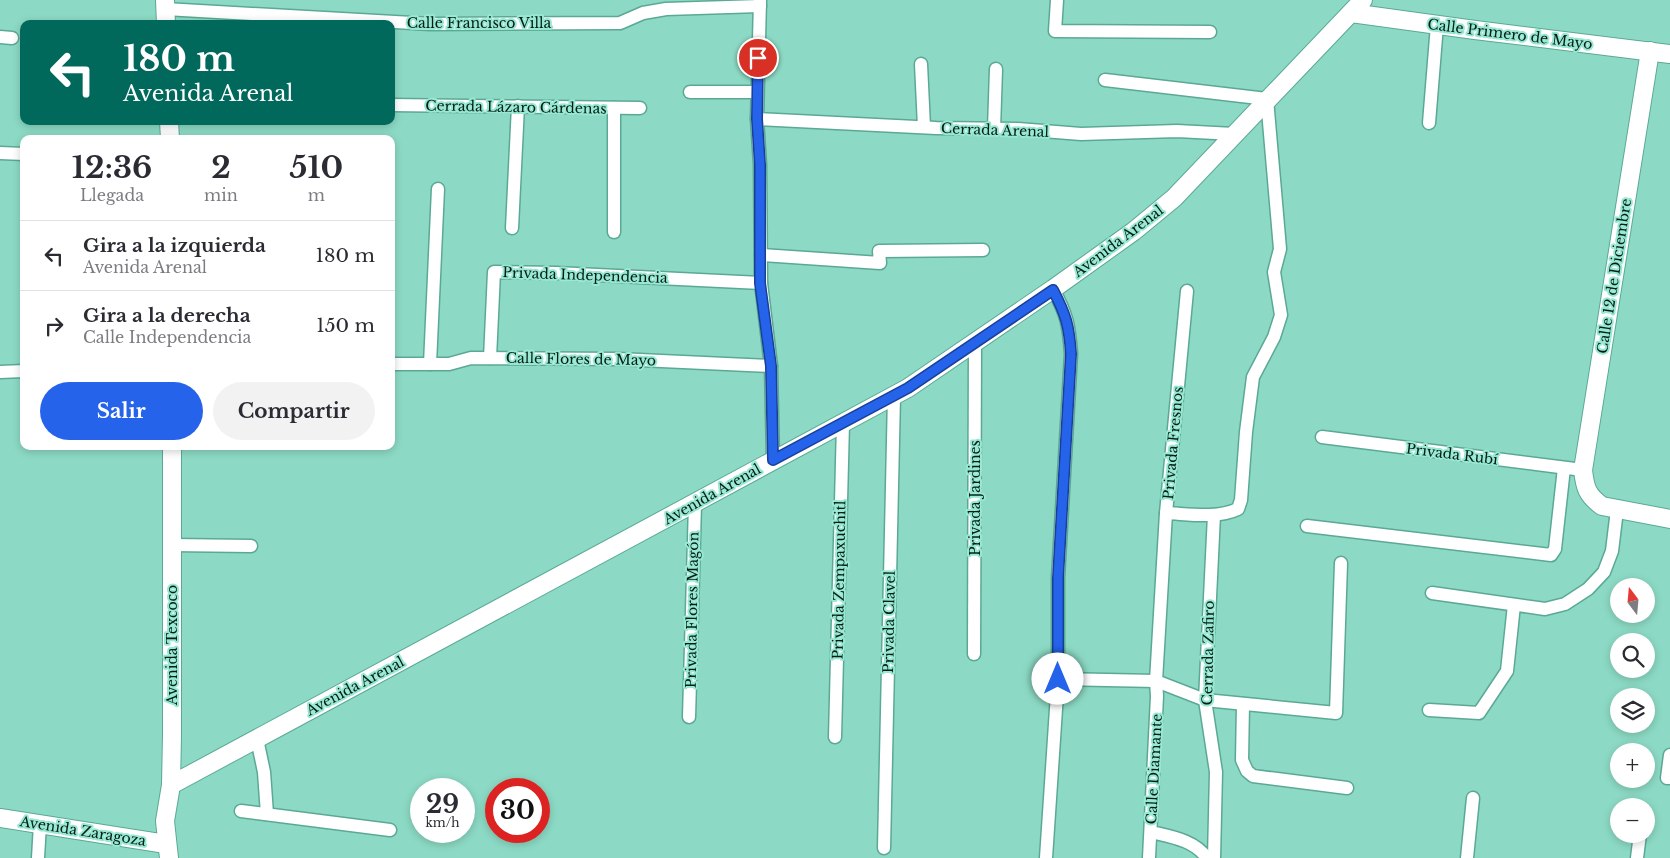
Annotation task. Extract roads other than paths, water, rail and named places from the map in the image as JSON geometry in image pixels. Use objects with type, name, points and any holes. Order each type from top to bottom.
[{"type":"main road","name":"Calle Primero de Mayo","points":[[1357,6],[1437,25],[1670,54]]},
{"type":"main road","name":"Avenida Arenal","points":[[171,785],[908,388],[1053,290],[1134,231],[1174,198],[1357,6]]},
{"type":"main road","name":"Calle 12 de Diciembre","points":[[1617,510],[1602,506],[1592,500],[1586,488],[1583,470],[1650,51]]},
{"type":"main road","name":"Avenida Texcoco","points":[[168,851],[165,821],[171,785],[172,450]]},
{"type":"main road","points":[[1617,510],[1670,519]]},
{"type":"main road","name":"Avenida Zaragoza","points":[[0,818],[40,824],[168,851]]},
{"type":"street","points":[[1058,0],[1056,31],[1210,32]]},
{"type":"street","points":[[760,3],[757,92],[760,165],[760,283],[771,366],[773,460]]},
{"type":"street","name":"Calle Francisco Villa","points":[[395,22],[439,24],[620,23],[643,13],[666,9],[760,3]]},
{"type":"street","name":"Calle Francisco Villa","points":[[165,11],[355,20]]},
{"type":"street","points":[[1429,123],[1437,25]]},
{"type":"street","points":[[920,64],[924,127]]},
{"type":"street","points":[[994,129],[996,69]]},
{"type":"street","points":[[1105,80],[1267,99]]},
{"type":"street","points":[[690,92],[757,92]]},
{"type":"street","name":"Privada Fresnos","points":[[1187,291],[1166,513],[1229,514],[1238,509],[1241,500],[1246,432],[1253,377],[1274,337],[1281,315],[1274,272],[1280,249],[1267,99]]},
{"type":"street","name":"Cerrada Lázaro Cárdenas","points":[[395,105],[640,108]]},
{"type":"street","points":[[512,228],[518,106]]},
{"type":"street","points":[[614,108],[614,232]]},
{"type":"street","name":"Cerrada Arenal","points":[[757,119],[1081,134],[1176,130],[1234,134]]},
{"type":"street","points":[[0,153],[20,154]]},
{"type":"street","points":[[430,364],[438,189]]},
{"type":"street","points":[[761,255],[880,263],[879,251],[984,250]]},
{"type":"street","name":"Privada Independencia","points":[[490,358],[494,272],[556,273],[760,283]]},
{"type":"street","points":[[1046,858],[1058,679],[1058,578],[1071,354],[1065,313],[1053,290]]},
{"type":"street","name":"Privada Jardines","points":[[974,654],[975,342]]},
{"type":"street","name":"Calle Flores de Mayo","points":[[395,364],[449,364],[471,358],[490,358],[618,359],[771,366]]},
{"type":"street","points":[[0,372],[20,371]]},
{"type":"street","name":"Privada Clavel","points":[[884,848],[894,396]]},
{"type":"street","name":"Privada Zempaxuchitl","points":[[835,737],[843,423]]},
{"type":"street","name":"Privada Rubí","points":[[1322,437],[1583,470]]},
{"type":"street","points":[[1307,526],[1551,555],[1555,549],[1564,468]]},
{"type":"street","name":"Privada Flores Magón","points":[[689,717],[695,504]]},
{"type":"street","points":[[1432,593],[1545,609],[1565,604],[1588,589],[1604,572],[1612,551],[1617,510]]},
{"type":"street","name":"Calle Diamante","points":[[1149,858],[1157,696],[1156,680],[1166,513]]},
{"type":"street","name":"Cerrada Zafiro","points":[[1212,855],[1216,772],[1205,700],[1214,515]]},
{"type":"street","points":[[172,545],[251,546]]},
{"type":"street","points":[[1058,679],[1156,680],[1205,700],[1336,714],[1341,563]]},
{"type":"street","points":[[1429,710],[1479,713],[1507,671],[1514,605]]},
{"type":"street","points":[[1243,704],[1242,760],[1247,771],[1253,776],[1347,788]]},
{"type":"street","points":[[257,739],[264,772],[267,814]]},
{"type":"street","points":[[1668,778],[1670,755]]},
{"type":"street","points":[[1467,858],[1473,798]]},
{"type":"street","points":[[241,811],[390,830]]},
{"type":"street","points":[[38,858],[40,824]]},
{"type":"street","points":[[1151,832],[1192,844],[1212,855]]},
{"type":"street","points":[[1637,858],[1639,843]]}]
